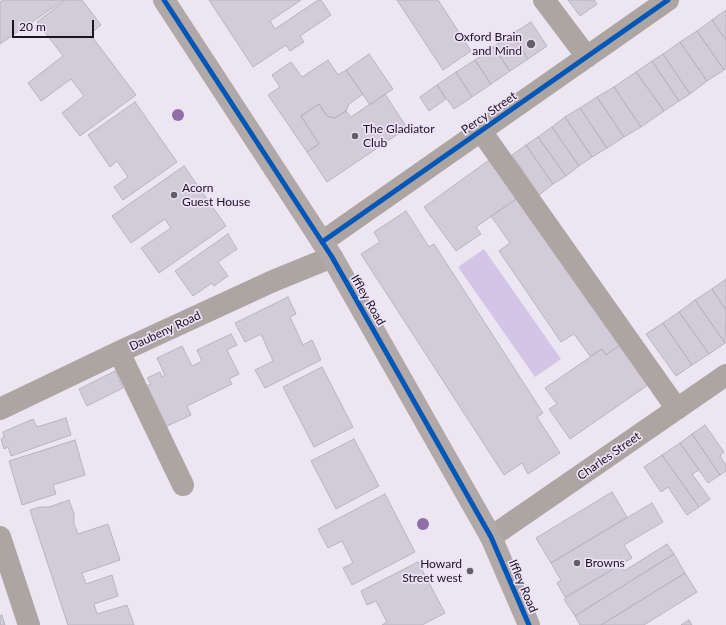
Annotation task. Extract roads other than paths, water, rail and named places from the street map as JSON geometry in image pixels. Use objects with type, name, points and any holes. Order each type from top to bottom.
[{"type":"main road","name":"Iffley Road","points":[[164,0],[327,250],[491,537],[529,625]]},
{"type":"street","points":[[544,0],[587,57]]},
{"type":"street","name":"Percy Street","points":[[327,250],[481,131],[668,0]]},
{"type":"street","points":[[481,131],[677,409]]},
{"type":"street","name":"Daubeny Road","points":[[0,409],[273,281],[327,250]]},
{"type":"street","points":[[119,352],[183,485]]},
{"type":"street","name":"Charles Street","points":[[491,537],[726,375]]},
{"type":"street","points":[[0,537],[29,625]]},
{"type":"place","name":"Oxford Brain and Mind","points":[[531,44]]},
{"type":"place","name":"The Gladiator Club","points":[[355,136]]},
{"type":"place","name":"Acorn Guest House","points":[[174,195]]},
{"type":"place","name":"Browns","points":[[577,563]]},
{"type":"place","name":"Howard Street west","points":[[470,571]]}]
